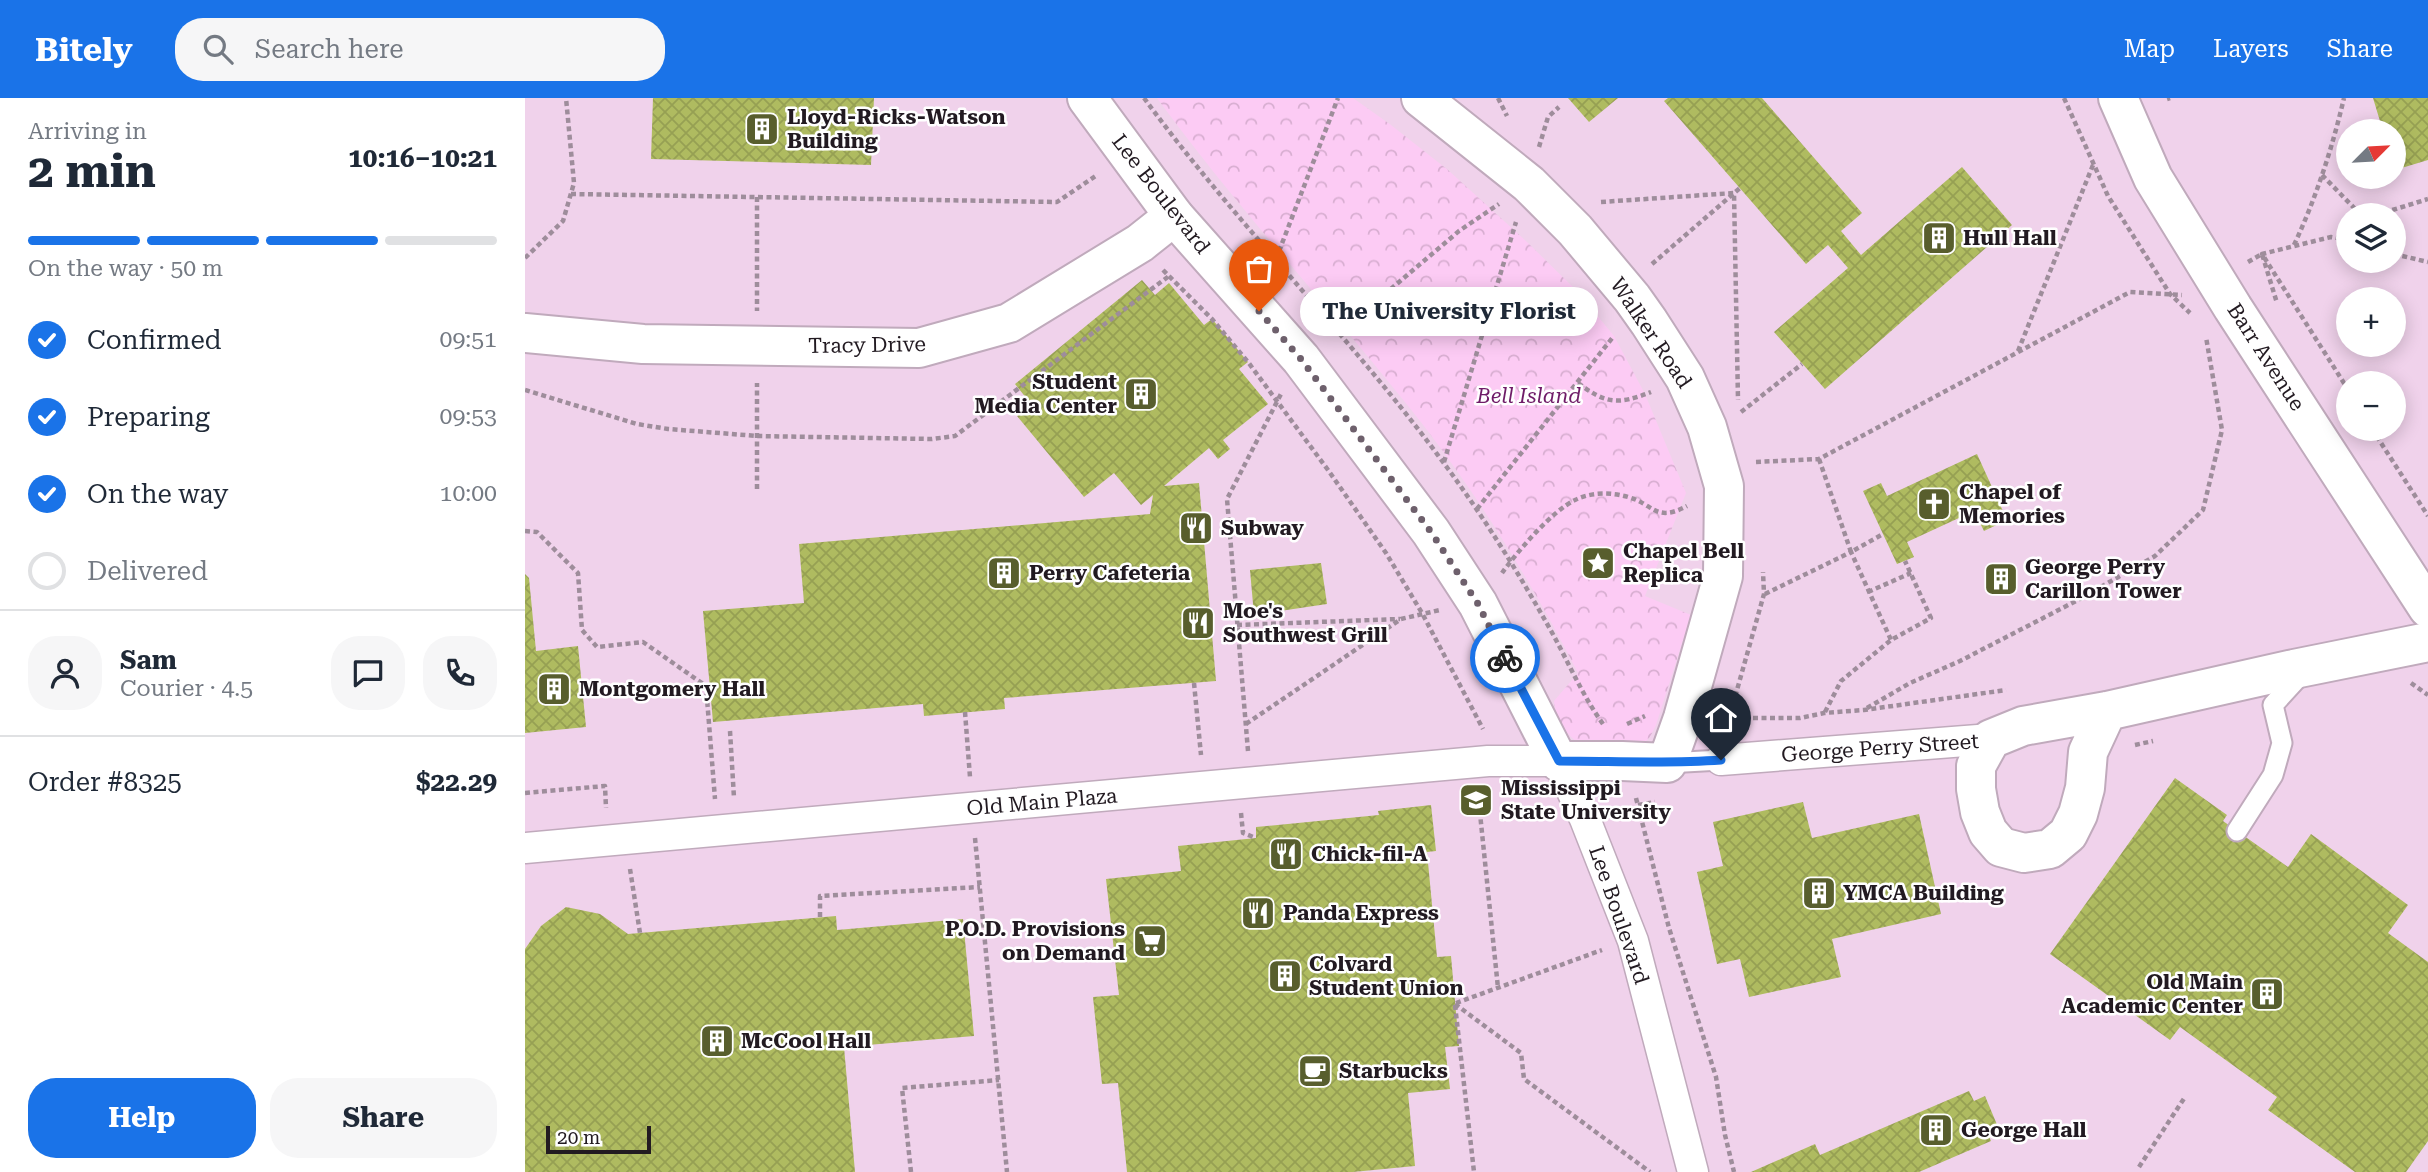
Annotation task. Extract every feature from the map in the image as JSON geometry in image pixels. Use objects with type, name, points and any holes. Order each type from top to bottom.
[{"type":"street","name":"Lee Boulevard","points":[[1087,98],[1174,216],[1301,359],[1431,532],[1478,604],[1559,761],[1633,941],[1693,1172]]},
{"type":"street","name":"Walker Road","points":[[1421,98],[1529,184],[1575,230],[1632,298],[1685,379],[1707,427],[1724,486],[1723,576],[1683,718],[1667,763]]},
{"type":"street","name":"Barr Avenue","points":[[2117,98],[2153,178],[2428,608]]},
{"type":"street","name":"Tracy Drive","points":[[525,333],[643,344],[919,348],[1009,323],[1140,243],[1174,216]]},
{"type":"street","name":"George Perry Street","points":[[1721,760],[1991,739],[2023,726],[2428,642]]},
{"type":"street","name":"George Perry Street","points":[[1991,739],[1976,766],[1980,812],[1988,832],[2001,846],[2024,853],[2050,849],[2068,834],[2078,814],[2085,788],[2088,752],[2108,710]]},
{"type":"street","name":"George Perry Street","points":[[1559,761],[1616,747],[1667,763]]},
{"type":"street","name":"Old Main Plaza","points":[[525,848],[1481,762],[1559,761]]},
{"type":"lane","points":[[2237,831],[2273,775],[2282,743],[2273,705],[2309,666]]},
{"type":"lane","name":"George Perry Street","points":[[1667,763],[1721,760]]},
{"type":"path","points":[[525,258],[562,221],[574,183],[566,98]]},
{"type":"path","points":[[1145,98],[1170,133],[1321,310],[1444,463],[1477,509],[1548,625],[1588,703],[1616,747],[1638,805],[1669,928],[1716,1077],[1734,1172]]},
{"type":"path","points":[[1276,259],[1338,98]]},
{"type":"path","points":[[2064,98],[2108,196],[2170,294],[2195,318]]},
{"type":"path","points":[[2294,245],[2310,210],[2335,137],[2344,98]]},
{"type":"path","points":[[1444,463],[1548,117],[1559,107]]},
{"type":"path","points":[[571,194],[1057,202],[1098,175],[1091,164]]},
{"type":"path","points":[[2018,352],[2093,165]]},
{"type":"path","points":[[2322,175],[2349,203]]},
{"type":"path","points":[[1339,333],[1458,231],[1529,184]]},
{"type":"path","points":[[1477,509],[1614,336],[1648,267],[1740,188]]},
{"type":"path","points":[[1596,202],[1734,193]]},
{"type":"path","points":[[1734,193],[1738,415],[1803,364]]},
{"type":"path","points":[[2406,206],[2428,199]]},
{"type":"path","points":[[1755,462],[1819,459],[2130,292],[2190,295],[2262,254],[2336,238]]},
{"type":"path","points":[[1140,243],[1212,319],[1248,362],[1328,470],[1379,543],[1422,613],[1483,729],[1481,762],[1498,988]]},
{"type":"path","points":[[2262,254],[2281,314]]},
{"type":"path","points":[[2262,254],[2336,371]]},
{"type":"path","points":[[2406,257],[2428,262]]},
{"type":"path","points":[[525,390],[637,424],[668,429],[757,436],[932,439],[955,436],[1169,276]]},
{"type":"path","points":[[1251,783],[1227,499],[1301,359],[1321,310]]},
{"type":"path","points":[[1616,747],[1640,717],[1650,714],[1683,718],[1800,718],[1864,710],[1910,683],[1960,661],[2076,601],[2155,556],[2203,510],[2222,430],[2204,326]]},
{"type":"path","points":[[2380,441],[2428,516]]},
{"type":"path","points":[[1819,459],[1851,552],[1891,640]]},
{"type":"path","points":[[525,531],[537,531],[578,573],[582,630],[597,647],[643,642],[706,686],[726,831]]},
{"type":"path","points":[[1764,594],[1883,534]]},
{"type":"path","points":[[1824,713],[1841,681],[1891,640],[1931,618],[1905,561]]},
{"type":"path","points":[[1868,592],[1911,573]]},
{"type":"path","points":[[1237,625],[1401,618]]},
{"type":"path","points":[[2402,677],[2428,695]]},
{"type":"path","points":[[1194,684],[1204,788]]},
{"type":"path","points":[[965,712],[1007,1172]]},
{"type":"path","points":[[726,831],[730,731]]},
{"type":"path","points":[[525,793],[605,786],[640,933]]},
{"type":"path","points":[[820,918],[820,896],[980,887]]},
{"type":"path","points":[[1455,1004],[1669,928]]},
{"type":"path","points":[[1455,1004],[1474,1172]]},
{"type":"path","points":[[1455,1004],[1521,1053],[1524,1079],[1650,1172]]},
{"type":"path","points":[[911,1172],[902,1088],[999,1080]]},
{"type":"path","points":[[2139,1167],[2185,1097]]},
{"type":"shaded area","name":"Mississippi State University","points":[[525,98],[2428,98],[2428,1172],[525,1172]]},
{"type":"green space","name":"Bell Island","points":[[1157,98],[1353,98],[1448,170],[1527,242],[1577,291],[1614,336],[1645,394],[1686,493],[1645,596],[1691,615],[1656,725],[1642,745],[1585,745],[1568,733],[1560,721],[1554,701],[1578,673],[1544,609],[1487,515],[1424,426],[1221,182]]},
{"type":"building","name":"Lloyd-Ricks-Watson Building","points":[[653,98],[874,98],[871,165],[651,159]]},
{"type":"building","points":[[1568,98],[1618,98],[1589,122]]},
{"type":"building","name":"Hull Hall","points":[[1668,98],[1762,98],[1862,213],[1841,231],[1861,255],[1962,167],[2012,225],[1825,389],[1774,332],[1848,268],[1828,245],[1806,264],[1664,101]]},
{"type":"building","points":[[2373,98],[2428,98],[2428,160],[2406,167],[2406,119],[2379,119]]},
{"type":"building","name":"Perry Cafeteria","points":[[1142,280],[1155,295],[1169,283],[1204,325],[1212,319],[1248,362],[1239,369],[1268,404],[1223,440],[1230,449],[1218,459],[1209,448],[1164,486],[1199,483],[1216,681],[1004,698],[1005,709],[924,716],[923,704],[713,722],[703,611],[804,603],[799,544],[1150,514],[1153,495],[1141,505],[1114,473],[1084,497],[1017,416],[1031,404],[1015,384]]},
{"type":"building","name":"Chapel of Memories","points":[[1977,454],[2007,520],[1984,531],[1974,511],[1907,542],[1914,557],[1897,564],[1863,491],[1881,483],[1887,496]]},
{"type":"building","points":[[1321,563],[1327,604],[1254,615],[1250,570]]},
{"type":"building","name":"George Perry Carillon Tower","points":[[2006,565],[2015,585],[1995,594],[1986,573]]},
{"type":"building","name":"Montgomery Hall","points":[[525,574],[529,578],[536,651],[578,646],[586,727],[525,733]]},
{"type":"building","name":"Old Main Academic Center","points":[[2175,778],[2227,815],[2223,821],[2288,867],[2311,834],[2408,905],[2388,933],[2428,962],[2428,1141],[2406,1172],[2355,1172],[2268,1110],[2277,1097],[2180,1027],[2170,1040],[2050,954]]},
{"type":"building","name":"YMCA Building","points":[[1803,802],[1812,838],[1919,814],[1941,914],[1832,939],[1841,977],[1749,997],[1740,959],[1717,964],[1697,872],[1723,866],[1713,822]]},
{"type":"building","name":"Colvard Student Union","points":[[1431,805],[1436,851],[1427,852],[1437,957],[1451,956],[1459,1046],[1445,1047],[1450,1089],[1408,1093],[1415,1166],[1353,1172],[1127,1172],[1118,1083],[1102,1084],[1093,997],[1119,995],[1106,879],[1181,871],[1178,846],[1256,838],[1256,827],[1379,815],[1378,811]]},
{"type":"building","name":"McCool Hall","points":[[566,907],[600,914],[628,934],[836,916],[837,930],[963,919],[974,1036],[844,1047],[855,1172],[525,1172],[525,949],[541,926]]},
{"type":"building","name":"George Hall","points":[[1969,1091],[1974,1101],[1985,1096],[1998,1127],[1987,1132],[1991,1141],[1919,1172],[1751,1172],[1815,1144],[1820,1155]]},
{"type":"way so far","points":[[1259,311],[1301,359],[1431,532],[1478,604],[1505,658]]},
{"type":"place","name":"Lloyd-Ricks-Watson Building","points":[[762,129]]},
{"type":"place","name":"Hull Hall","points":[[1939,238]]},
{"type":"place","name":"The University Florist","points":[[1259,311]]},
{"type":"place","name":"Student Media Center","points":[[1141,394]]},
{"type":"place","name":"Chapel of Memories","points":[[1934,504]]},
{"type":"place","name":"Subway","points":[[1196,528]]},
{"type":"place","name":"Chapel Bell Replica","points":[[1598,563]]},
{"type":"place","name":"Perry Cafeteria","points":[[1004,573]]},
{"type":"place","name":"George Perry Carillon Tower","points":[[2001,579]]},
{"type":"place","name":"Moe's Southwest Grill","points":[[1198,623]]},
{"type":"place","name":"Montgomery Hall","points":[[554,689]]},
{"type":"place","name":"Mississippi State University","points":[[1476,800]]},
{"type":"place","name":"Chick-fil-A","points":[[1286,854]]},
{"type":"place","name":"YMCA Building","points":[[1819,893]]},
{"type":"place","name":"Panda Express","points":[[1258,913]]},
{"type":"place","name":"P.O.D. Provisions on Demand","points":[[1150,941]]},
{"type":"place","name":"Colvard Student Union","points":[[1285,976]]},
{"type":"place","name":"Old Main Academic Center","points":[[2267,994]]},
{"type":"place","name":"McCool Hall","points":[[717,1041]]},
{"type":"place","name":"Starbucks","points":[[1315,1071]]},
{"type":"place","name":"George Hall","points":[[1936,1130]]},
{"type":"route","points":[[1505,658],[1559,761],[1667,763],[1721,760]]}]
